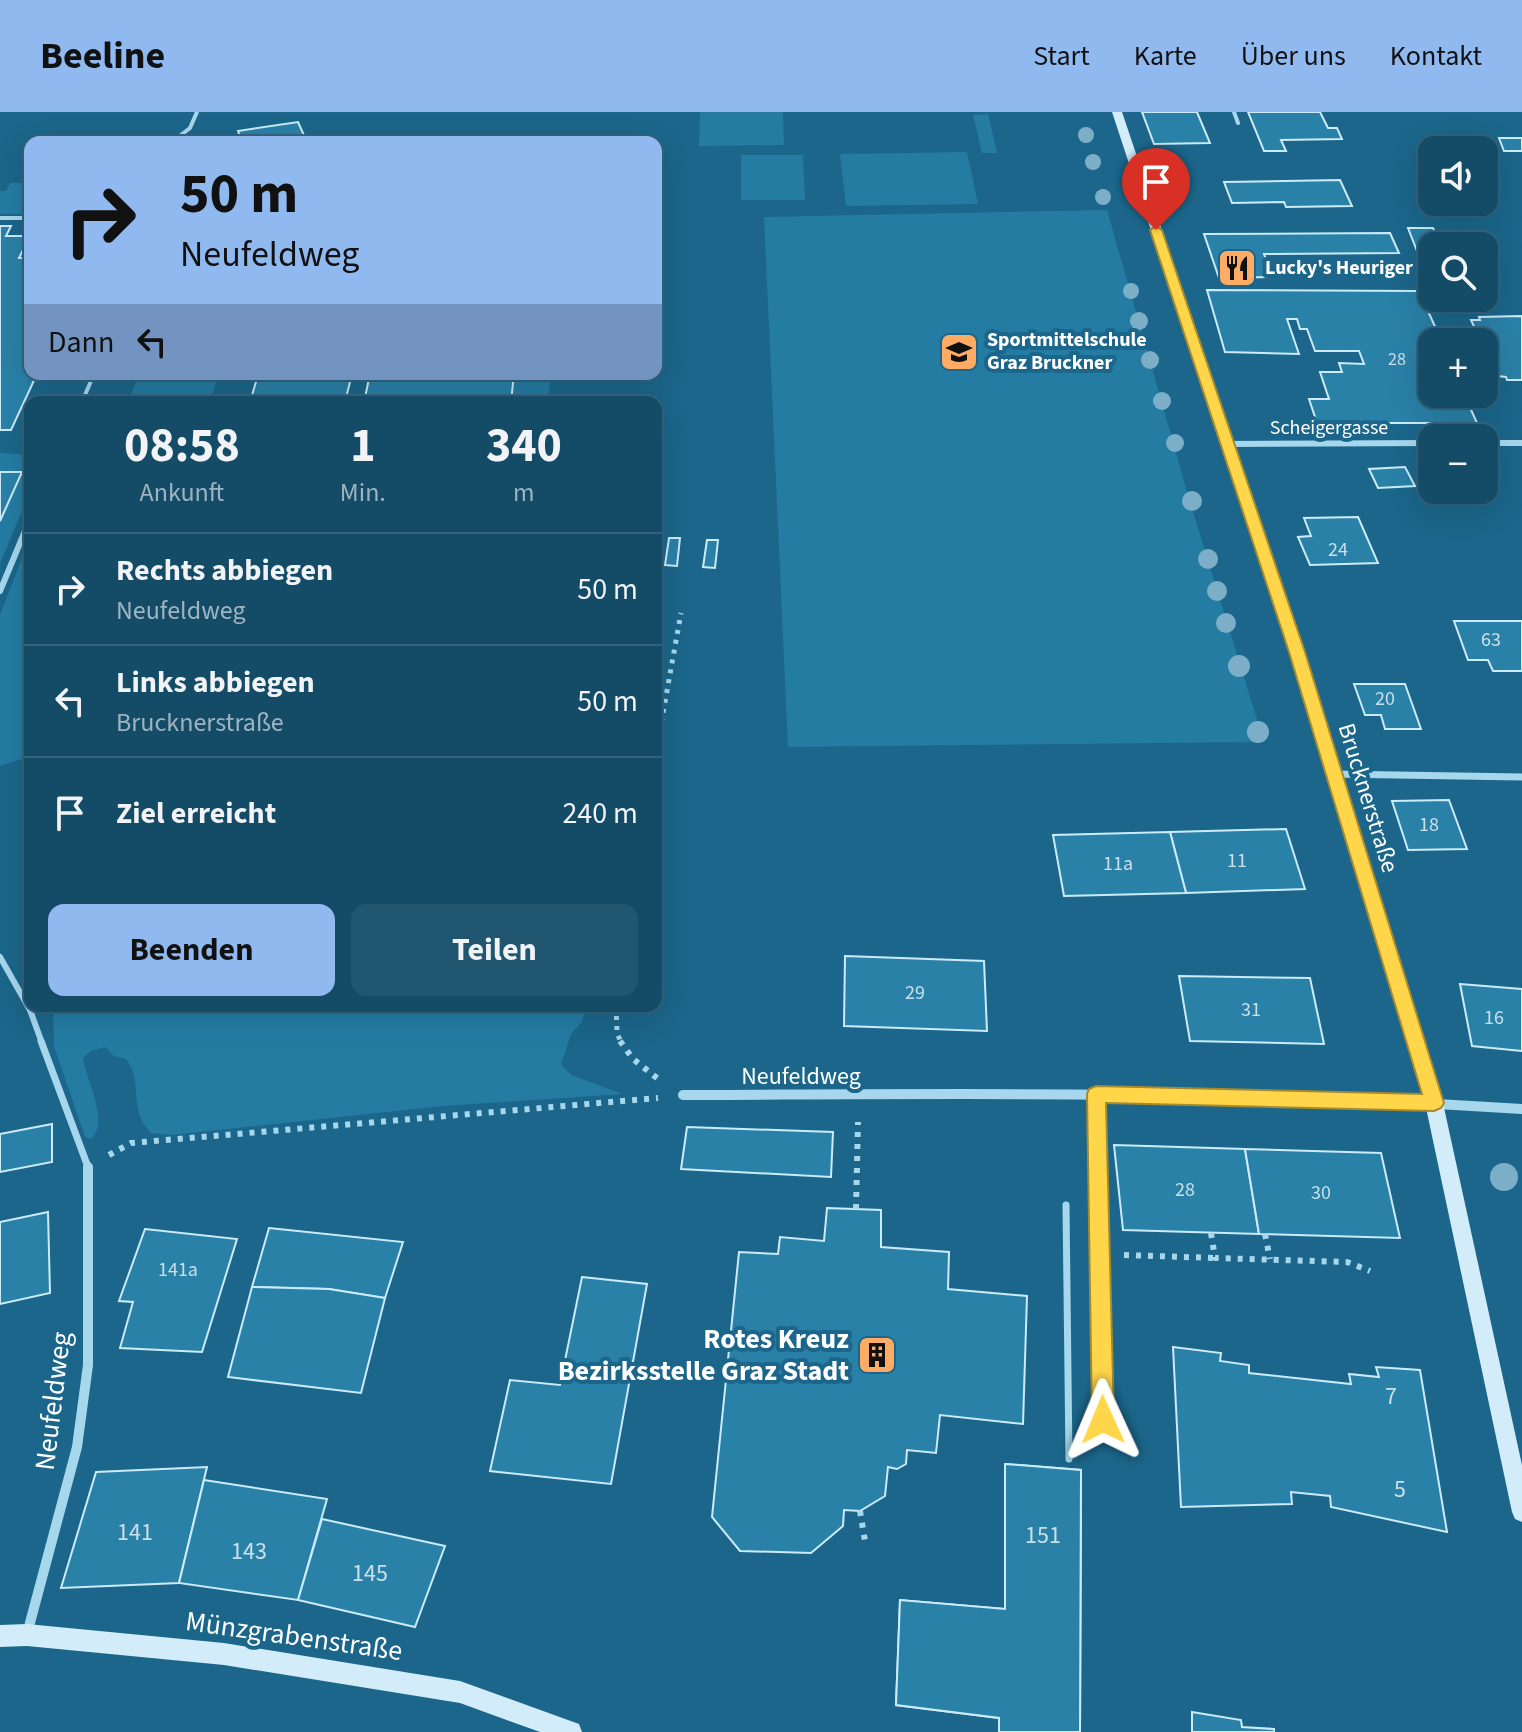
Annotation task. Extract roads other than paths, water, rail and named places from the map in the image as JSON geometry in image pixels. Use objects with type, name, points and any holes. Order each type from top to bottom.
[{"type":"main road","name":"Brucknerstraße","points":[[1117,112],[1297,652],[1434,1103],[1522,1512]]},
{"type":"main road","name":"Münzgrabenstraße","points":[[0,1636],[27,1635],[224,1654],[460,1692],[571,1732]]},
{"type":"street","name":"Scheigergasse","points":[[1226,444],[1418,443]]},
{"type":"street","points":[[1498,443],[1522,443]]},
{"type":"street","points":[[1333,774],[1522,777]]},
{"type":"street","name":"Neufeldweg","points":[[683,1095],[1096,1094],[1434,1103],[1522,1109]]},
{"type":"street","name":"Neufeldweg","points":[[27,1635],[77,1447],[88,1365],[88,1167]]},
{"type":"lane","points":[[180,136],[190,128],[197,112]]},
{"type":"lane","points":[[1234,112],[1238,123]]},
{"type":"lane","points":[[0,218],[24,218]]},
{"type":"lane","points":[[0,591],[24,533]]},
{"type":"lane","name":"Neufeldweg","points":[[0,957],[24,999]]},
{"type":"lane","name":"Neufeldweg","points":[[31,1012],[88,1167]]},
{"type":"lane","points":[[1096,1094],[1103,1420]]},
{"type":"lane","points":[[1066,1205],[1069,1459]]},
{"type":"place","name":"Lucky's Heuriger","points":[[1237,268]]},
{"type":"place","name":"Sportmittelschule Graz Bruckner","points":[[959,352]]},
{"type":"place","name":"Rotes Kreuz Bezirksstelle Graz Stadt","points":[[877,1355]]}]
